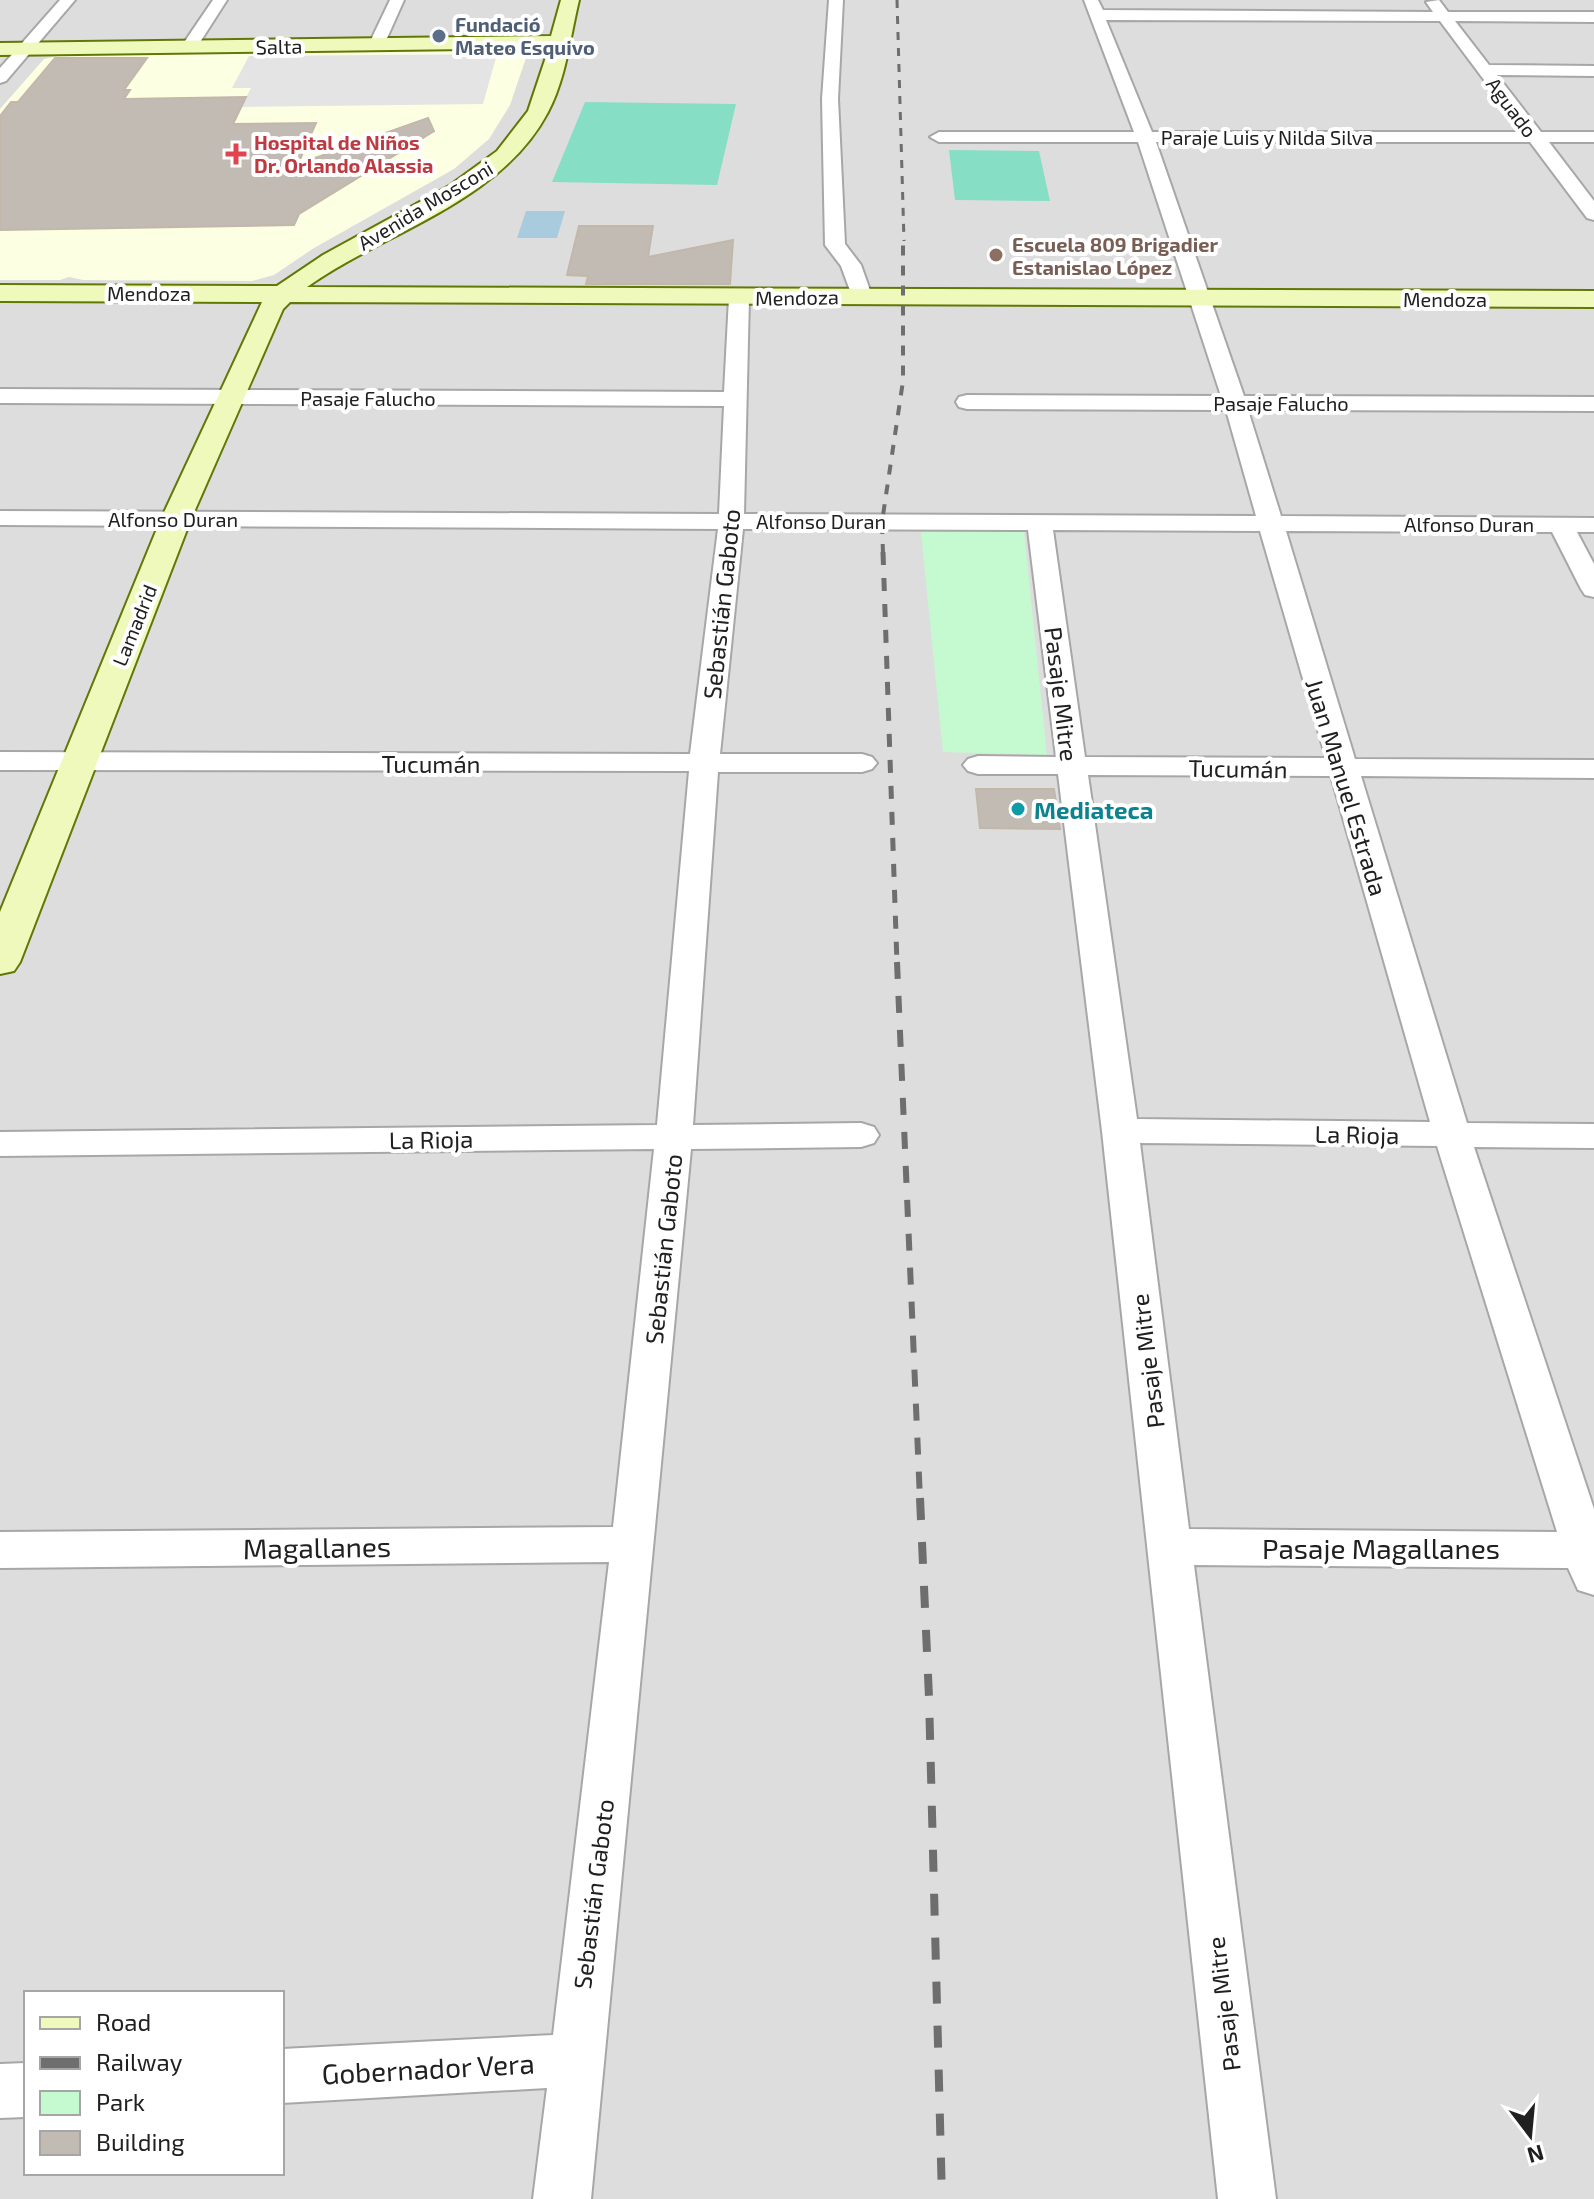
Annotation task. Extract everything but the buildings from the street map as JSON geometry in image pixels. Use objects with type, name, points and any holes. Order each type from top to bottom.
[{"type":"street","points":[[0,78],[68,0]]},
{"type":"street","points":[[189,47],[220,0]]},
{"type":"street","points":[[377,44],[397,0]]},
{"type":"street","name":"Avenida Mosconi","points":[[281,294],[335,259],[485,173],[511,150],[538,111],[570,0]]},
{"type":"street","points":[[836,0],[830,99],[835,245],[851,265],[862,296]]},
{"type":"street","name":"Aguado","points":[[1431,0],[1593,212]]},
{"type":"street","points":[[1545,0],[1560,17]]},
{"type":"street","points":[[1094,7],[1444,17],[1594,17]]},
{"type":"street","name":"Juan Manuel Estrada","points":[[1094,7],[1145,137],[1235,403],[1452,1135],[1591,1559]]},
{"type":"street","name":"Salta","points":[[0,49],[558,42]]},
{"type":"street","points":[[1483,70],[1594,71]]},
{"type":"street","name":"Paraje Luis y Nilda Silva","points":[[939,137],[1594,137]]},
{"type":"street","name":"Mendoza","points":[[0,293],[1594,299]]},
{"type":"street","name":"Lamadrid","points":[[0,962],[176,519],[228,397],[271,307],[281,294]]},
{"type":"street","name":"Sebastián Gaboto","points":[[562,2199],[574,2060],[633,1544],[674,1136],[704,764],[731,521],[739,298]]},
{"type":"street","name":"Pasaje Falucho","points":[[0,396],[737,399]]},
{"type":"street","name":"Pasaje Falucho","points":[[967,402],[1594,404]]},
{"type":"street","name":"Alfonso Duran","points":[[0,518],[1594,525]]},
{"type":"street","name":"Pasaje Mitre","points":[[1040,523],[1120,1131],[1247,2199]]},
{"type":"street","points":[[1560,524],[1594,589]]},
{"type":"street","name":"Tucumán","points":[[0,761],[862,763]]},
{"type":"street","name":"Tucumán","points":[[978,765],[1594,769]]},
{"type":"street","name":"La Rioja","points":[[1120,1131],[1594,1136]]},
{"type":"street","name":"La Rioja","points":[[0,1144],[861,1135]]},
{"type":"street","name":"Magallanes","points":[[0,1550],[633,1544]]},
{"type":"street","name":"Pasaje Magallanes","points":[[1169,1547],[1591,1559]]},
{"type":"street","name":"Gobernador Vera","points":[[284,2076],[574,2060]]},
{"type":"street","points":[[0,2091],[24,2090]]},
{"type":"shaded area","points":[[0,0],[1594,0],[1594,2199],[0,2199]]},
{"type":"shaded area","name":"Hospital de Niños Dr. Orlando Alassia","points":[[514,48],[528,52],[510,105],[489,139],[454,169],[314,248],[274,275],[252,281],[83,280],[69,277],[60,280],[0,280],[0,109],[44,59],[61,55]]},
{"type":"shaded area","points":[[497,54],[483,104],[241,107],[251,88],[232,88],[249,56]]},
{"type":"green space","points":[[585,102],[736,104],[717,185],[552,182]]},
{"type":"green space","points":[[949,150],[1039,151],[1050,201],[955,200]]},
{"type":"green space","points":[[921,532],[1024,532],[1047,755],[943,752]]},
{"type":"water","points":[[526,211],[565,211],[557,238],[517,238]]},
{"type":"railway","points":[[897,0],[904,241]]},
{"type":"railway","points":[[883,554],[882,522],[903,381],[903,239]]},
{"type":"railway","points":[[883,552],[897,964]]},
{"type":"railway","points":[[897,962],[920,1500]]},
{"type":"railway","points":[[920,1498],[929,1697],[942,2199]]},
{"type":"place","name":"Fundació Mateo Esquivo","points":[[439,36]]},
{"type":"place","name":"Hospital de Niños Dr. Orlando Alassia","points":[[236,154]]},
{"type":"place","name":"Escuela 809 Brigadier Estanislao López","points":[[996,255]]},
{"type":"place","name":"Mediateca","points":[[1018,809]]}]
